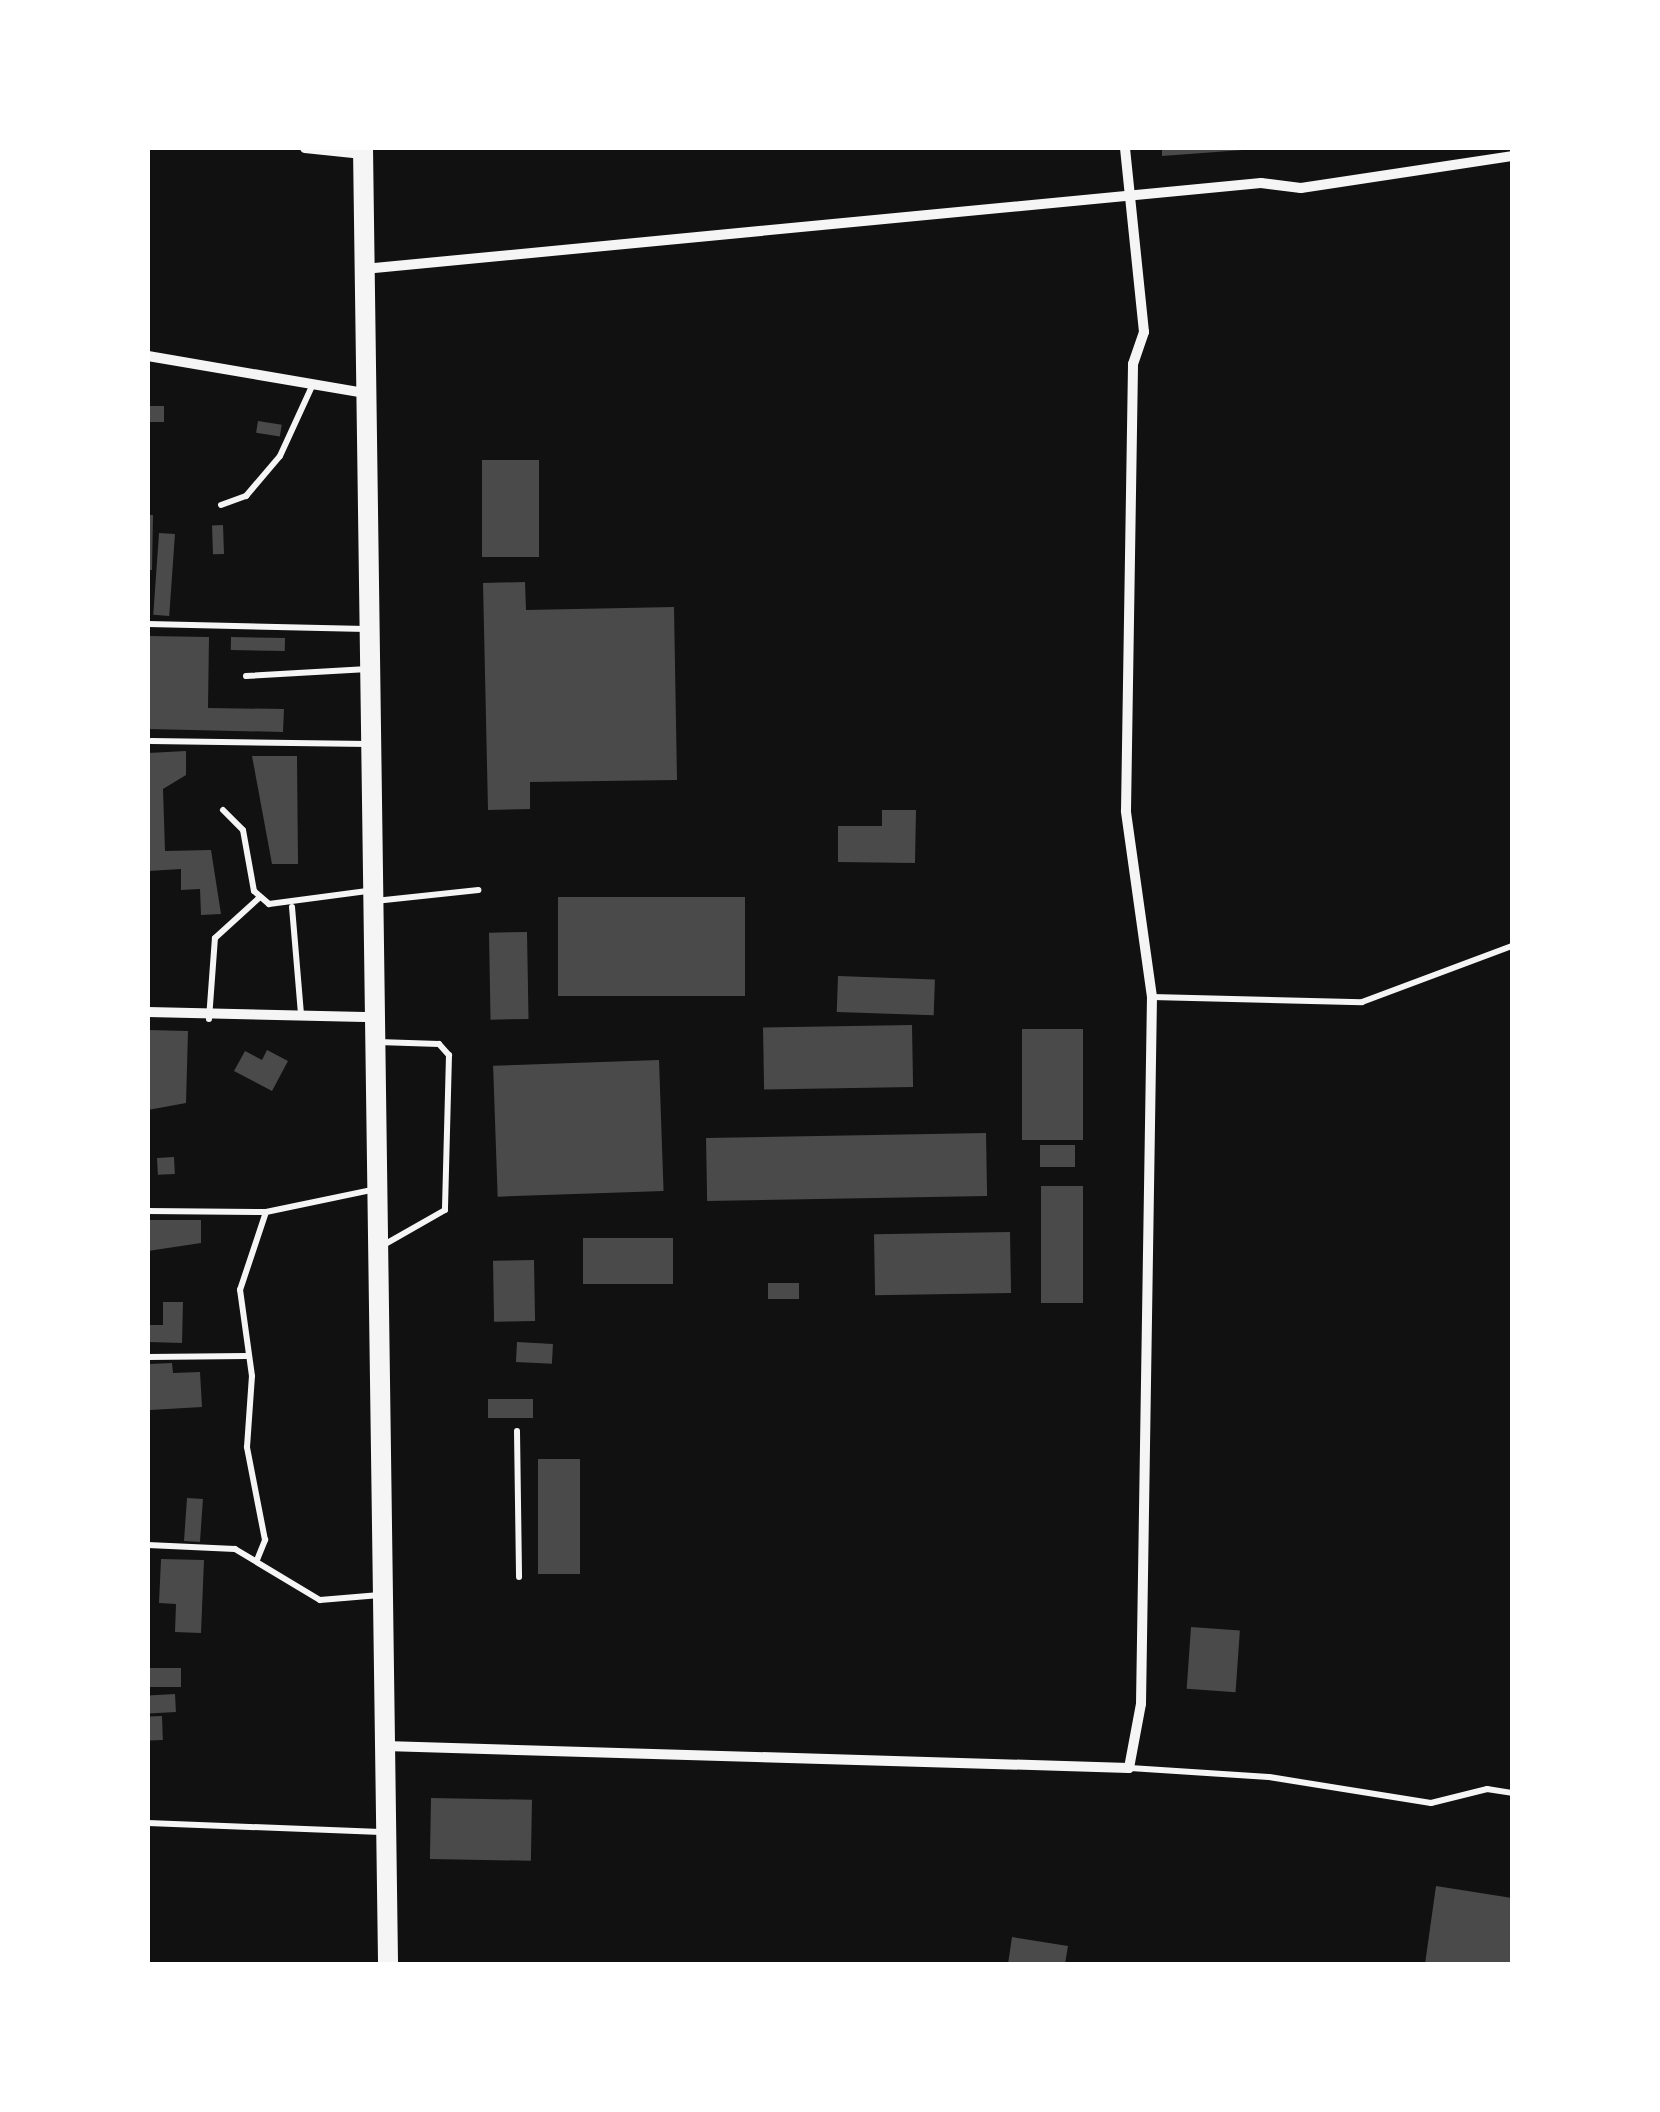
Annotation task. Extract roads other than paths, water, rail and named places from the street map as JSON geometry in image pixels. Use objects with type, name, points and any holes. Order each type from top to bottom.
[{"type":"main road","points":[[363,151],[388,1964]]},
{"type":"street","points":[[305,148],[363,151]]},
{"type":"street","points":[[385,1746],[1128,1768],[1141,1704],[1152,997],[1126,811],[1133,364],[1144,332],[1141,248],[1128,202],[1125,148]]},
{"type":"street","points":[[364,269],[1128,202],[1512,156]]},
{"type":"street","points":[[148,356],[364,393]]},
{"type":"street","points":[[148,1012],[209,1019],[376,1018]]},
{"type":"lane","points":[[221,505],[246,496],[280,456],[313,384]]},
{"type":"lane","points":[[148,624],[368,629]]},
{"type":"lane","points":[[246,676],[370,668]]},
{"type":"lane","points":[[152,741],[371,744]]},
{"type":"lane","points":[[223,810],[243,830],[259,898]]},
{"type":"lane","points":[[259,898],[292,907],[374,895],[478,890]]},
{"type":"lane","points":[[209,1019],[215,938],[259,898]]},
{"type":"lane","points":[[292,907],[301,1019]]},
{"type":"lane","points":[[1152,997],[1362,1002],[1512,946]]},
{"type":"lane","points":[[376,1042],[439,1044],[449,1055],[445,1210],[378,1248]]},
{"type":"lane","points":[[148,1211],[266,1212],[377,1189]]},
{"type":"lane","points":[[258,1560],[265,1540],[247,1447],[246,1356],[240,1290],[266,1212]]},
{"type":"lane","points":[[148,1357],[246,1356]]},
{"type":"lane","points":[[517,1431],[518,1577]]},
{"type":"lane","points":[[148,1546],[235,1549],[320,1600],[383,1594]]},
{"type":"lane","points":[[1128,1768],[1270,1777],[1431,1802],[1512,1793]]},
{"type":"lane","points":[[148,1824],[386,1832]]}]
